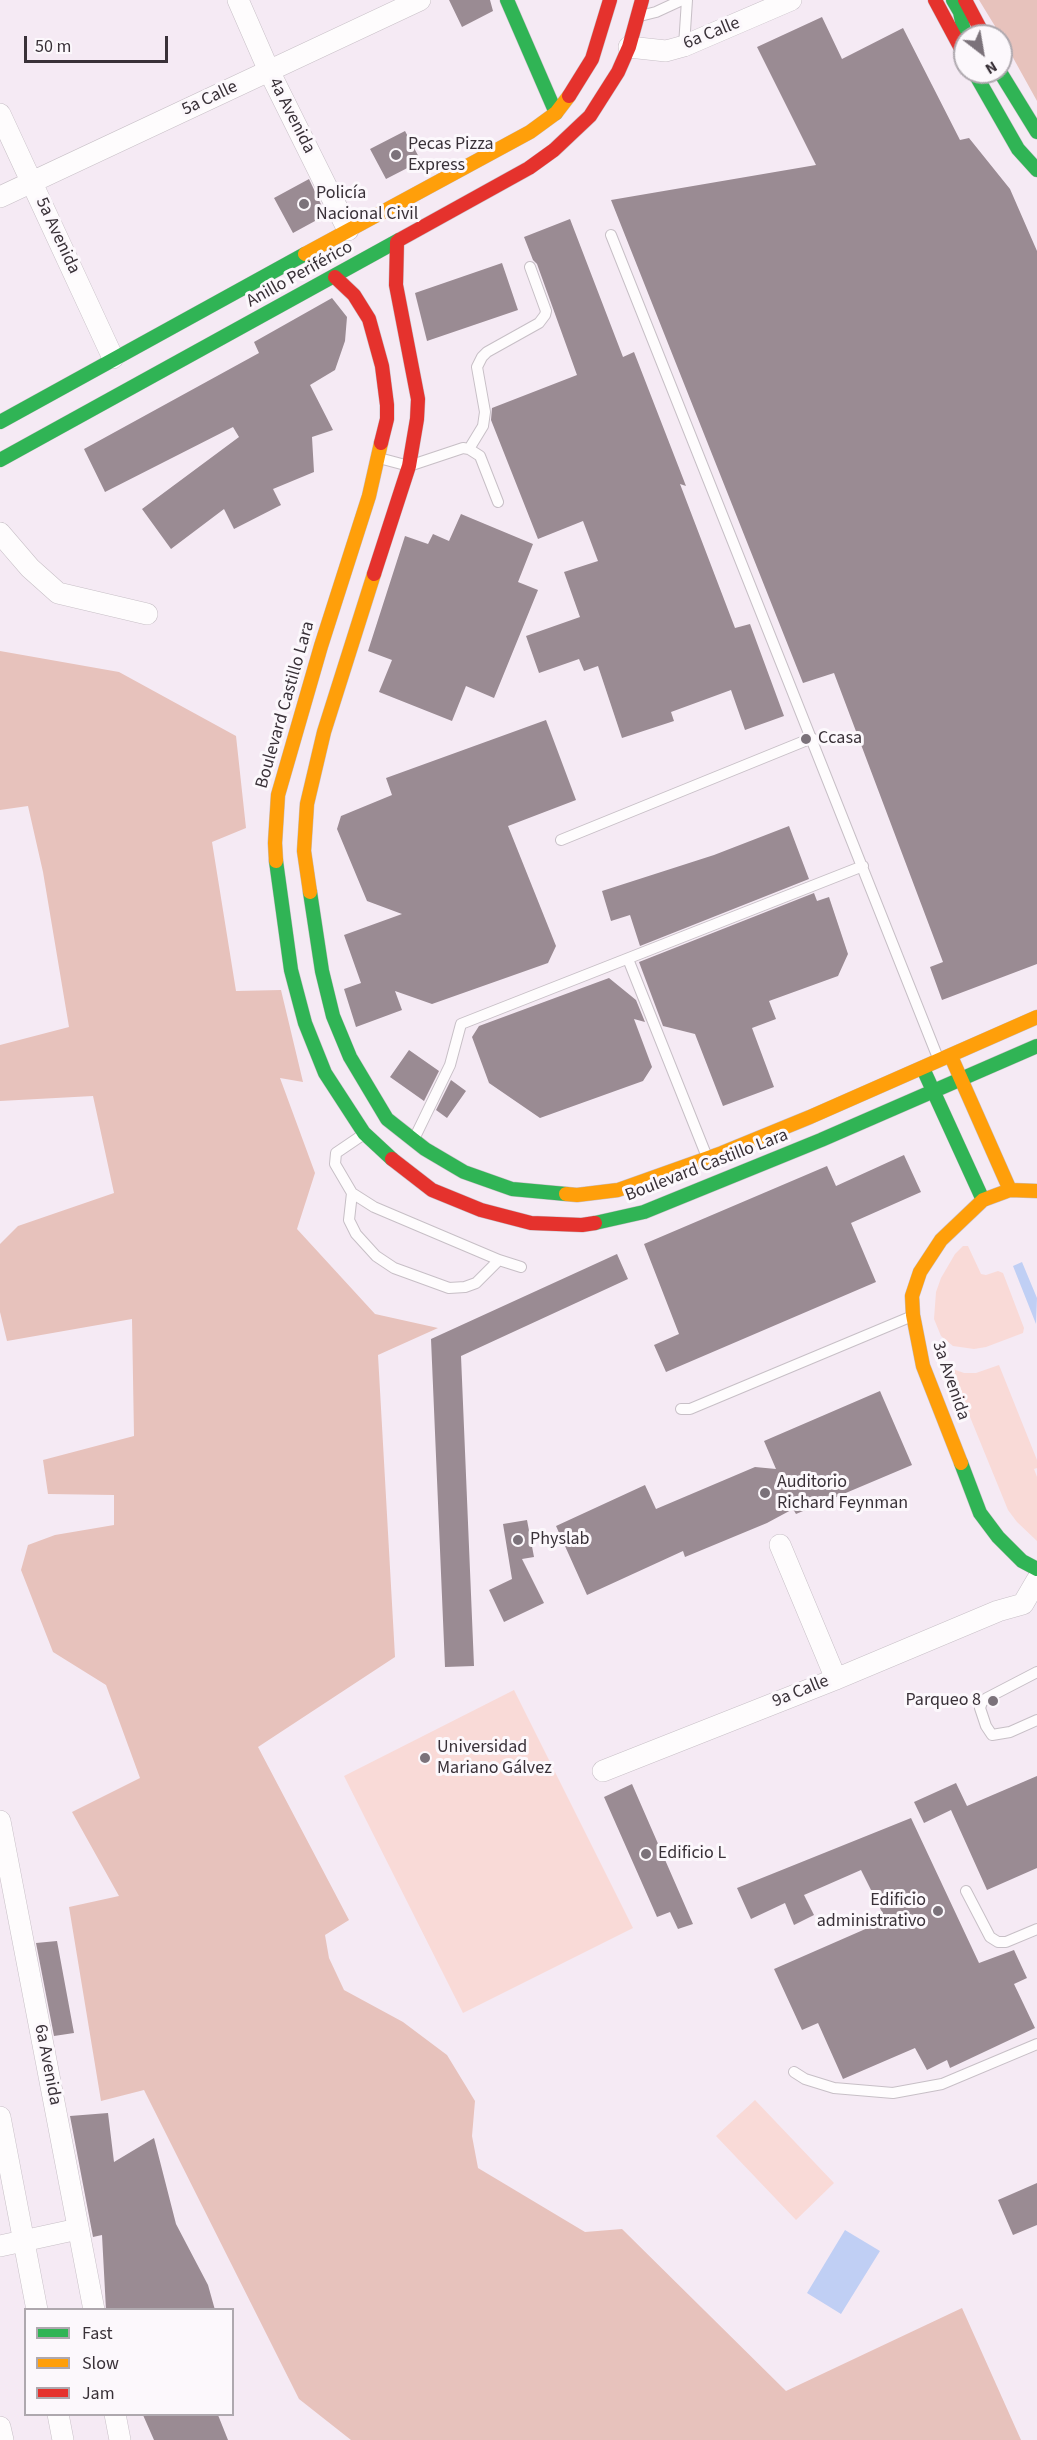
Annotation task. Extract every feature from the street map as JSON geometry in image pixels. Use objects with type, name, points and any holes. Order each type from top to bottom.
[{"type":"main road","points":[[507,0],[556,113]]},
{"type":"main road","name":"Anillo Periférico","points":[[0,422],[348,230],[513,143],[556,113],[578,86],[592,59],[610,0]]},
{"type":"main road","name":"Anillo Periférico","points":[[0,460],[529,168],[568,138],[590,116],[618,72],[629,47],[642,0]]},
{"type":"main road","points":[[935,0],[953,41]]},
{"type":"main road","points":[[953,0],[960,12],[962,24]]},
{"type":"main road","points":[[965,0],[978,24]]},
{"type":"main road","points":[[976,84],[1018,149],[1037,171]]},
{"type":"main road","points":[[1007,84],[1037,132]]},
{"type":"main road","name":"Boulevard Castillo Lara","points":[[397,242],[396,285],[418,399],[409,466],[324,732],[292,800],[275,843],[279,891],[291,970],[305,1023],[325,1073],[364,1133],[396,1163],[432,1190],[481,1210],[531,1223],[582,1225],[624,1218],[733,1176],[1037,1046]]},
{"type":"main road","name":"Boulevard Castillo Lara","points":[[335,277],[354,295],[366,311],[382,366],[387,405],[379,458],[321,646],[292,800],[304,851],[322,971],[333,1016],[350,1057],[387,1119],[414,1140],[464,1172],[512,1189],[576,1195],[618,1190],[722,1153],[810,1117],[1037,1017]]},
{"type":"main road","points":[[945,1058],[961,1078],[1010,1190]]},
{"type":"main road","points":[[923,1067],[983,1200],[1010,1190],[1037,1191]]},
{"type":"main road","points":[[345,1107],[369,1091]]},
{"type":"main road","points":[[810,1117],[821,1140]]},
{"type":"main road","points":[[722,1153],[733,1176]]},
{"type":"main road","points":[[618,1190],[624,1218]]},
{"type":"main road","name":"3a Avenida","points":[[983,1200],[941,1240],[920,1272],[912,1296],[913,1315],[923,1366],[980,1513],[998,1537],[1035,1572]]},
{"type":"street","name":"4a Avenida","points":[[238,0],[269,71],[348,230]]},
{"type":"street","name":"5a Calle","points":[[0,197],[420,0]]},
{"type":"street","name":"6a Calle","points":[[629,47],[666,51],[684,46],[791,0]]},
{"type":"street","name":"5a Avenida","points":[[0,114],[113,358]]},
{"type":"street","points":[[0,533],[30,568],[58,593],[147,614]]},
{"type":"street","points":[[780,1545],[836,1679]]},
{"type":"street","name":"9a Calle","points":[[603,1771],[836,1679],[998,1611],[1035,1572]]},
{"type":"street","name":"6a Avenida","points":[[0,1821],[94,2308]]},
{"type":"street","points":[[0,2117],[37,2308]]},
{"type":"street","points":[[0,2246],[78,2229]]},
{"type":"street","points":[[58,2416],[63,2440]]},
{"type":"street","points":[[115,2416],[120,2440]]},
{"type":"street","points":[[0,2427],[3,2440]]},
{"type":"lane","points":[[638,16],[656,12],[682,0]]},
{"type":"lane","points":[[684,46],[687,0]]},
{"type":"lane","points":[[922,0],[953,47]]},
{"type":"lane","points":[[974,84],[1015,162]]},
{"type":"lane","points":[[611,236],[862,867],[945,1058]]},
{"type":"lane","points":[[469,449],[483,426],[485,412],[477,367],[482,357],[539,323],[545,315],[546,311],[530,267]]},
{"type":"lane","points":[[379,458],[409,466],[463,448],[469,449],[480,456],[498,502]]},
{"type":"lane","points":[[561,840],[812,738]]},
{"type":"lane","points":[[414,1140],[450,1065],[461,1024],[862,867]]},
{"type":"lane","points":[[628,959],[708,1158]]},
{"type":"lane","points":[[364,1133],[336,1153],[335,1164],[352,1193],[374,1207],[499,1260],[521,1267]]},
{"type":"lane","points":[[352,1193],[349,1220],[356,1234],[376,1256],[413,1277],[449,1288],[465,1287],[476,1282],[499,1260]]},
{"type":"lane","points":[[681,1409],[690,1409],[913,1315]]},
{"type":"lane","points":[[1037,1672],[987,1698],[982,1702],[980,1708],[986,1726],[992,1735],[1010,1732],[1037,1720]]},
{"type":"lane","points":[[966,1891],[990,1937],[998,1942],[1006,1942],[1037,1929]]},
{"type":"lane","points":[[794,2072],[804,2079],[834,2088],[893,2092],[942,2084],[1037,2044]]},
{"type":"shaded area","points":[[979,0],[1037,0],[1037,101],[1013,58],[1013,24],[994,24]]},
{"type":"shaded area","points":[[0,651],[119,672],[236,736],[246,828],[212,842],[236,991],[281,990],[303,1082],[280,1078],[315,1173],[297,1229],[375,1314],[438,1328],[378,1355],[395,1657],[258,1747],[349,1920],[325,1935],[329,1958],[344,1990],[403,2022],[447,2055],[475,2101],[472,2136],[478,2168],[585,2232],[622,2229],[786,2391],[962,2308],[1021,2440],[351,2440],[299,2399],[144,2090],[101,2101],[69,1907],[119,1896],[72,1812],[140,1778],[106,1685],[53,1652],[21,1570],[28,1545],[55,1535],[114,1525],[114,1495],[48,1494],[43,1460],[134,1436],[132,1319],[7,1341],[0,1312],[0,1244],[18,1226],[114,1193],[93,1096],[0,1101],[0,1045],[69,1027],[43,872],[28,806],[0,810]]},
{"type":"shaded area","points":[[963,1246],[968,1246],[981,1274],[986,1275],[998,1271],[1003,1273],[1024,1328],[1023,1333],[986,1347],[974,1349],[953,1346],[941,1336],[934,1319],[936,1292],[955,1254]]},
{"type":"shaded area","points":[[999,1365],[1037,1460],[1037,1468],[1034,1469],[1037,1477],[1037,1541],[1008,1510],[950,1368],[964,1373],[976,1373]]},
{"type":"shaded area","points":[[514,1690],[633,1928],[463,2013],[344,1776]]},
{"type":"shaded area","points":[[755,2100],[834,2183],[796,2220],[716,2136]]},
{"type":"water","points":[[1022,1262],[1037,1298],[1036,1324],[1013,1266]]},
{"type":"water","points":[[845,2230],[880,2251],[841,2314],[807,2293]]},
{"type":"building","points":[[449,0],[490,0],[493,11],[462,27]]},
{"type":"building","points":[[822,17],[842,59],[903,28],[960,140],[969,138],[1010,189],[1037,251],[1037,964],[942,1000],[930,967],[943,962],[834,673],[803,683],[611,200],[816,165],[757,47]]},
{"type":"building","name":"Pecas Pizza Express","points":[[405,131],[421,161],[386,179],[370,149]]},
{"type":"building","name":"Policía Nacional Civil","points":[[309,179],[326,215],[293,233],[274,198]]},
{"type":"building","points":[[570,219],[623,357],[634,352],[686,486],[680,484],[735,628],[750,624],[784,716],[745,730],[731,690],[671,712],[674,721],[622,738],[598,666],[584,671],[579,659],[539,673],[526,636],[580,617],[564,572],[598,561],[583,521],[538,539],[491,420],[492,408],[577,375],[537,264],[533,260],[524,237]]},
{"type":"building","points":[[502,263],[518,310],[427,341],[415,293]]},
{"type":"building","points":[[332,298],[347,317],[345,341],[335,370],[310,385],[333,430],[312,437],[314,472],[273,489],[281,505],[234,529],[224,509],[171,549],[142,509],[239,437],[233,427],[105,492],[84,449],[259,353],[254,342]]},
{"type":"building","points":[[461,514],[533,544],[518,582],[538,590],[494,698],[466,686],[452,721],[379,692],[392,660],[368,651],[405,536],[428,544],[433,534],[449,541]]},
{"type":"building","points":[[546,720],[576,800],[508,826],[556,946],[548,963],[432,1004],[395,991],[402,1010],[356,1027],[344,989],[361,983],[344,935],[402,914],[367,901],[337,829],[341,816],[392,795],[386,778]]},
{"type":"building","points":[[789,826],[809,879],[640,946],[630,915],[611,921],[602,891],[714,855]]},
{"type":"building","points":[[814,893],[817,901],[829,897],[848,954],[838,976],[769,1001],[776,1019],[752,1028],[774,1087],[723,1106],[695,1034],[663,1026],[639,962]]},
{"type":"building","points":[[609,978],[636,1000],[645,1022],[634,1019],[652,1067],[643,1081],[540,1118],[489,1083],[472,1037],[479,1026]]},
{"type":"building","points":[[409,1050],[439,1071],[424,1101],[390,1077]]},
{"type":"building","points":[[451,1080],[466,1091],[447,1118],[436,1110]]},
{"type":"building","points":[[904,1155],[921,1192],[851,1223],[876,1282],[666,1372],[654,1345],[679,1334],[644,1244],[827,1166],[836,1186]]},
{"type":"building","points":[[617,1254],[628,1279],[461,1356],[474,1666],[445,1667],[431,1339]]},
{"type":"building","points":[[880,1391],[912,1465],[796,1514],[793,1509],[767,1523],[685,1557],[683,1551],[587,1595],[556,1526],[645,1485],[656,1509],[755,1467],[776,1469],[764,1441]]},
{"type":"building","points":[[527,1520],[534,1557],[522,1559],[544,1603],[504,1622],[489,1590],[512,1579],[503,1524]]},
{"type":"building","points":[[1037,1776],[1037,1868],[987,1890],[951,1810],[924,1823],[914,1802],[956,1783],[967,1806]]},
{"type":"building","name":"Edificio L","points":[[632,1784],[693,1924],[678,1929],[670,1912],[657,1917],[604,1797]]},
{"type":"building","points":[[911,1818],[979,1963],[1014,1950],[1027,1978],[1014,1984],[1035,2028],[950,2068],[947,2060],[927,2070],[915,2048],[843,2079],[818,2023],[802,2030],[774,1969],[886,1920],[861,1870],[804,1895],[814,1915],[794,1925],[785,1903],[751,1919],[737,1888]]},
{"type":"building","points":[[57,1941],[74,2033],[54,2036],[36,1943]]},
{"type":"building","points":[[108,2113],[114,2162],[154,2138],[176,2224],[208,2285],[214,2308],[106,2308],[102,2235],[93,2237],[70,2116]]},
{"type":"building","points":[[1037,2183],[1037,2225],[1013,2235],[998,2200]]},
{"type":"building","points":[[143,2416],[218,2416],[228,2440],[154,2440]]},
{"type":"traffic: fast","points":[[507,0],[556,113]]},
{"type":"traffic: fast","points":[[953,0],[960,12],[962,24]]},
{"type":"traffic: fast","points":[[981,84],[1018,149],[1037,170]]},
{"type":"traffic: fast","points":[[1007,84],[1037,132]]},
{"type":"traffic: fast","points":[[0,460],[399,240]]},
{"type":"traffic: fast","points":[[0,422],[305,254]]},
{"type":"traffic: fast","points":[[276,861],[291,970],[305,1023],[325,1073],[364,1133],[392,1159]]},
{"type":"traffic: fast","points":[[310,892],[322,971],[333,1016],[350,1057],[387,1119],[425,1149],[464,1172],[512,1189],[566,1194]]},
{"type":"traffic: fast","points":[[595,1223],[644,1212],[821,1140],[1037,1046]]},
{"type":"traffic: fast","points":[[925,1073],[983,1200]]},
{"type":"traffic: fast","points":[[961,1463],[980,1513],[998,1537],[1022,1561],[1037,1569]]},
{"type":"traffic: slow","points":[[305,254],[530,132],[556,113],[569,96]]},
{"type":"traffic: slow","points":[[276,861],[278,795],[321,646],[369,496],[381,443]]},
{"type":"traffic: slow","points":[[310,892],[304,851],[307,804],[324,732],[374,574]]},
{"type":"traffic: slow","points":[[566,1194],[577,1195],[618,1190],[722,1153],[810,1117],[1037,1017]]},
{"type":"traffic: slow","points":[[953,1061],[1010,1190]]},
{"type":"traffic: slow","points":[[961,1463],[923,1366],[913,1315],[912,1296],[920,1272],[941,1240],[983,1200],[1010,1190],[1037,1191]]},
{"type":"traffic: jam","points":[[569,96],[592,59],[610,0]]},
{"type":"traffic: jam","points":[[399,240],[529,168],[554,150],[590,116],[618,72],[629,47],[642,0]]},
{"type":"traffic: jam","points":[[935,0],[953,34]]},
{"type":"traffic: jam","points":[[965,0],[978,24]]},
{"type":"traffic: jam","points":[[374,574],[409,466],[417,419],[418,399],[396,285],[397,242]]},
{"type":"traffic: jam","points":[[335,277],[354,295],[369,319],[382,366],[387,405],[387,419],[381,443]]},
{"type":"traffic: jam","points":[[392,1159],[432,1190],[481,1210],[531,1223],[582,1225],[595,1223]]},
{"type":"place","name":"Pecas Pizza Express","points":[[396,155]]},
{"type":"place","name":"Policía Nacional Civil","points":[[304,204]]},
{"type":"place","name":"Ccasa","points":[[806,739]]},
{"type":"place","name":"Auditorio Richard Feynman","points":[[765,1493]]},
{"type":"place","name":"Physlab","points":[[518,1540]]},
{"type":"place","name":"Parqueo 8","points":[[993,1701]]},
{"type":"place","name":"Universidad Mariano Gálvez","points":[[425,1758]]},
{"type":"place","name":"Edificio L","points":[[646,1854]]},
{"type":"place","name":"Edificio administrativo","points":[[938,1911]]}]
